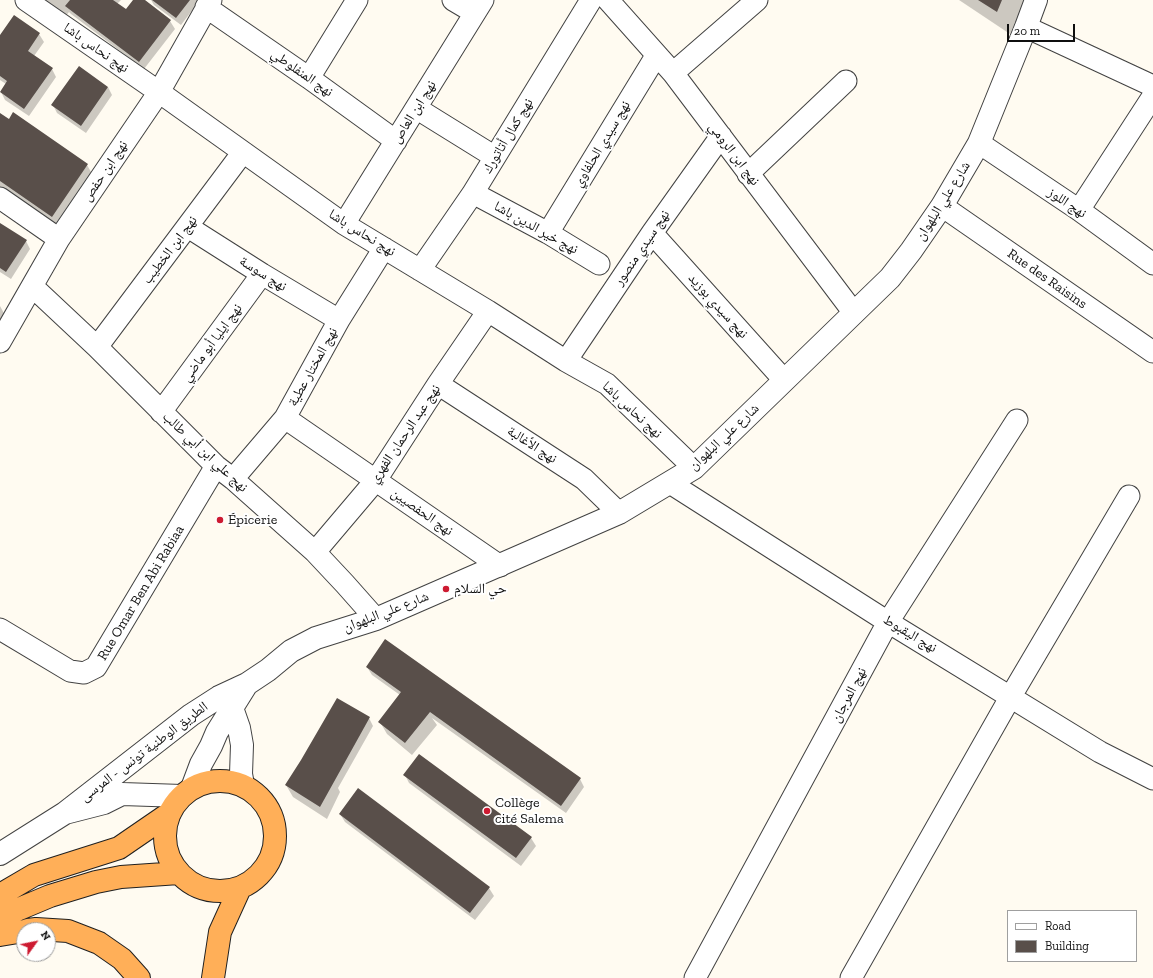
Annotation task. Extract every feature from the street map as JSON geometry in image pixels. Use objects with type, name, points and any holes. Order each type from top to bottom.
[{"type":"highway","points":[[0,895],[34,875],[119,848],[181,799],[208,782],[226,780],[243,785],[261,798],[272,816],[276,837],[271,859],[259,876],[240,888],[219,891],[197,886],[180,873],[168,855],[165,834],[181,799]]},
{"type":"highway","points":[[0,917],[50,896],[96,882],[122,877],[180,873]]},
{"type":"highway","points":[[213,978],[220,932],[240,888]]},
{"type":"highway","points":[[56,930],[68,931],[99,943],[122,959],[139,978]]},
{"type":"highway","points":[[0,935],[16,932]]},
{"type":"street","name":"نهج نحاس باشا","points":[[26,0],[159,92],[344,224],[488,311],[566,361],[607,384],[694,468]]},
{"type":"street","points":[[309,78],[357,0]]},
{"type":"street","points":[[453,0],[479,6]]},
{"type":"street","name":"نهج كمال أتاتورك","points":[[420,270],[496,157],[591,0]]},
{"type":"street","name":"نهج ابن الرومي","points":[[608,0],[656,56],[673,73],[854,312]]},
{"type":"street","points":[[673,73],[758,0]]},
{"type":"street","name":"شارع علي البلهوان","points":[[232,708],[247,684],[268,670],[291,651],[316,638],[376,619],[619,513],[694,468],[890,278],[911,252],[942,206],[979,143],[1036,0]]},
{"type":"street","name":"نهج ابن حفص","points":[[0,342],[59,239],[159,92],[208,4]]},
{"type":"street","name":"نهج المنفلوطي","points":[[208,4],[396,141]]},
{"type":"street","name":"نهج ابن العاص","points":[[344,224],[479,6]]},
{"type":"street","points":[[1026,27],[1153,86]]},
{"type":"street","name":"نهج سيدي الحلفاوي","points":[[548,233],[656,56]]},
{"type":"street","points":[[748,174],[846,81]]},
{"type":"street","points":[[1079,210],[1153,96]]},
{"type":"street","points":[[416,108],[496,157]]},
{"type":"street","name":"نهج سيدي منصور","points":[[566,361],[652,233],[721,136]]},
{"type":"street","name":"نهج اللوز","points":[[979,143],[1079,210],[1153,264]]},
{"type":"street","name":"نهج ابن الخطيب","points":[[97,347],[243,152]]},
{"type":"street","name":"نهج خير الدين باشا","points":[[473,193],[548,233],[599,264]]},
{"type":"street","points":[[0,198],[59,239]]},
{"type":"street","name":"Rue des Raisins","points":[[942,206],[1153,352]]},
{"type":"street","name":"نهج سوسة","points":[[188,227],[262,274],[339,320]]},
{"type":"street","name":"نهج سيدي بوزيد","points":[[652,233],[784,380]]},
{"type":"street","name":"نهج المختار عطية","points":[[233,479],[285,418],[339,320],[384,248]]},
{"type":"street","name":"نهج ايليا أبو ماضي","points":[[161,412],[262,274]]},
{"type":"street","name":"نهج علي ابن أبي طالب","points":[[33,286],[97,347],[216,466],[233,479],[314,552],[376,619]]},
{"type":"street","name":"نهج عبد الرحمان الفهري","points":[[314,552],[376,480],[438,384],[488,311]]},
{"type":"street","name":"نهج الأغالبة","points":[[438,384],[584,479],[619,513]]},
{"type":"street","name":"نهج الحفصيين","points":[[285,418],[500,566]]},
{"type":"street","name":"نهج المرجان","points":[[695,978],[888,622],[1017,420]]},
{"type":"street","name":"Rue Omar Ben Abi Rabiaa","points":[[0,630],[70,671],[84,673],[96,667],[216,466]]},
{"type":"street","name":"نهج اليقبوط","points":[[670,483],[888,622],[1011,696],[1100,752],[1153,779]]},
{"type":"street","points":[[851,978],[1011,696],[1128,496]]},
{"type":"street","name":"الطريق الوطنية تونس - المرسى","points":[[1,853],[65,813],[191,715],[219,697],[247,684]]},
{"type":"street","name":"الطريق الوطنية تونس - المرسى","points":[[65,813],[104,803],[122,794],[181,799],[212,746],[217,732],[232,708]]},
{"type":"street","name":"الطريق الوطنية تونس - المرسى","points":[[232,708],[239,728],[242,745],[241,774],[243,785]]},
{"type":"building","points":[[70,0],[113,0],[126,9],[133,0],[145,0],[171,20],[139,62],[65,6]]},
{"type":"building","points":[[152,0],[190,0],[176,18]]},
{"type":"building","points":[[978,0],[1002,0],[997,12]]},
{"type":"building","points":[[14,15],[40,33],[28,51],[53,68],[24,109],[0,92],[7,81],[0,76],[0,35]]},
{"type":"building","points":[[79,66],[108,87],[81,126],[51,105]]},
{"type":"building","points":[[13,112],[88,164],[52,217],[0,181],[0,113],[9,119]]},
{"type":"building","points":[[0,223],[27,240],[6,272],[0,268]]},
{"type":"building","points":[[385,639],[581,778],[561,806],[430,712],[405,743],[378,722],[401,692],[366,667]]},
{"type":"building","points":[[337,698],[370,717],[320,807],[285,785]]},
{"type":"building","points":[[419,754],[532,837],[516,858],[403,775]]},
{"type":"building","points":[[358,788],[490,887],[470,913],[339,814]]},
{"type":"place","name":"Épicerie","points":[[220,520]]},
{"type":"place","name":"حي السلام","points":[[446,589]]},
{"type":"place","name":"Collège cité Salema","points":[[487,811]]}]
